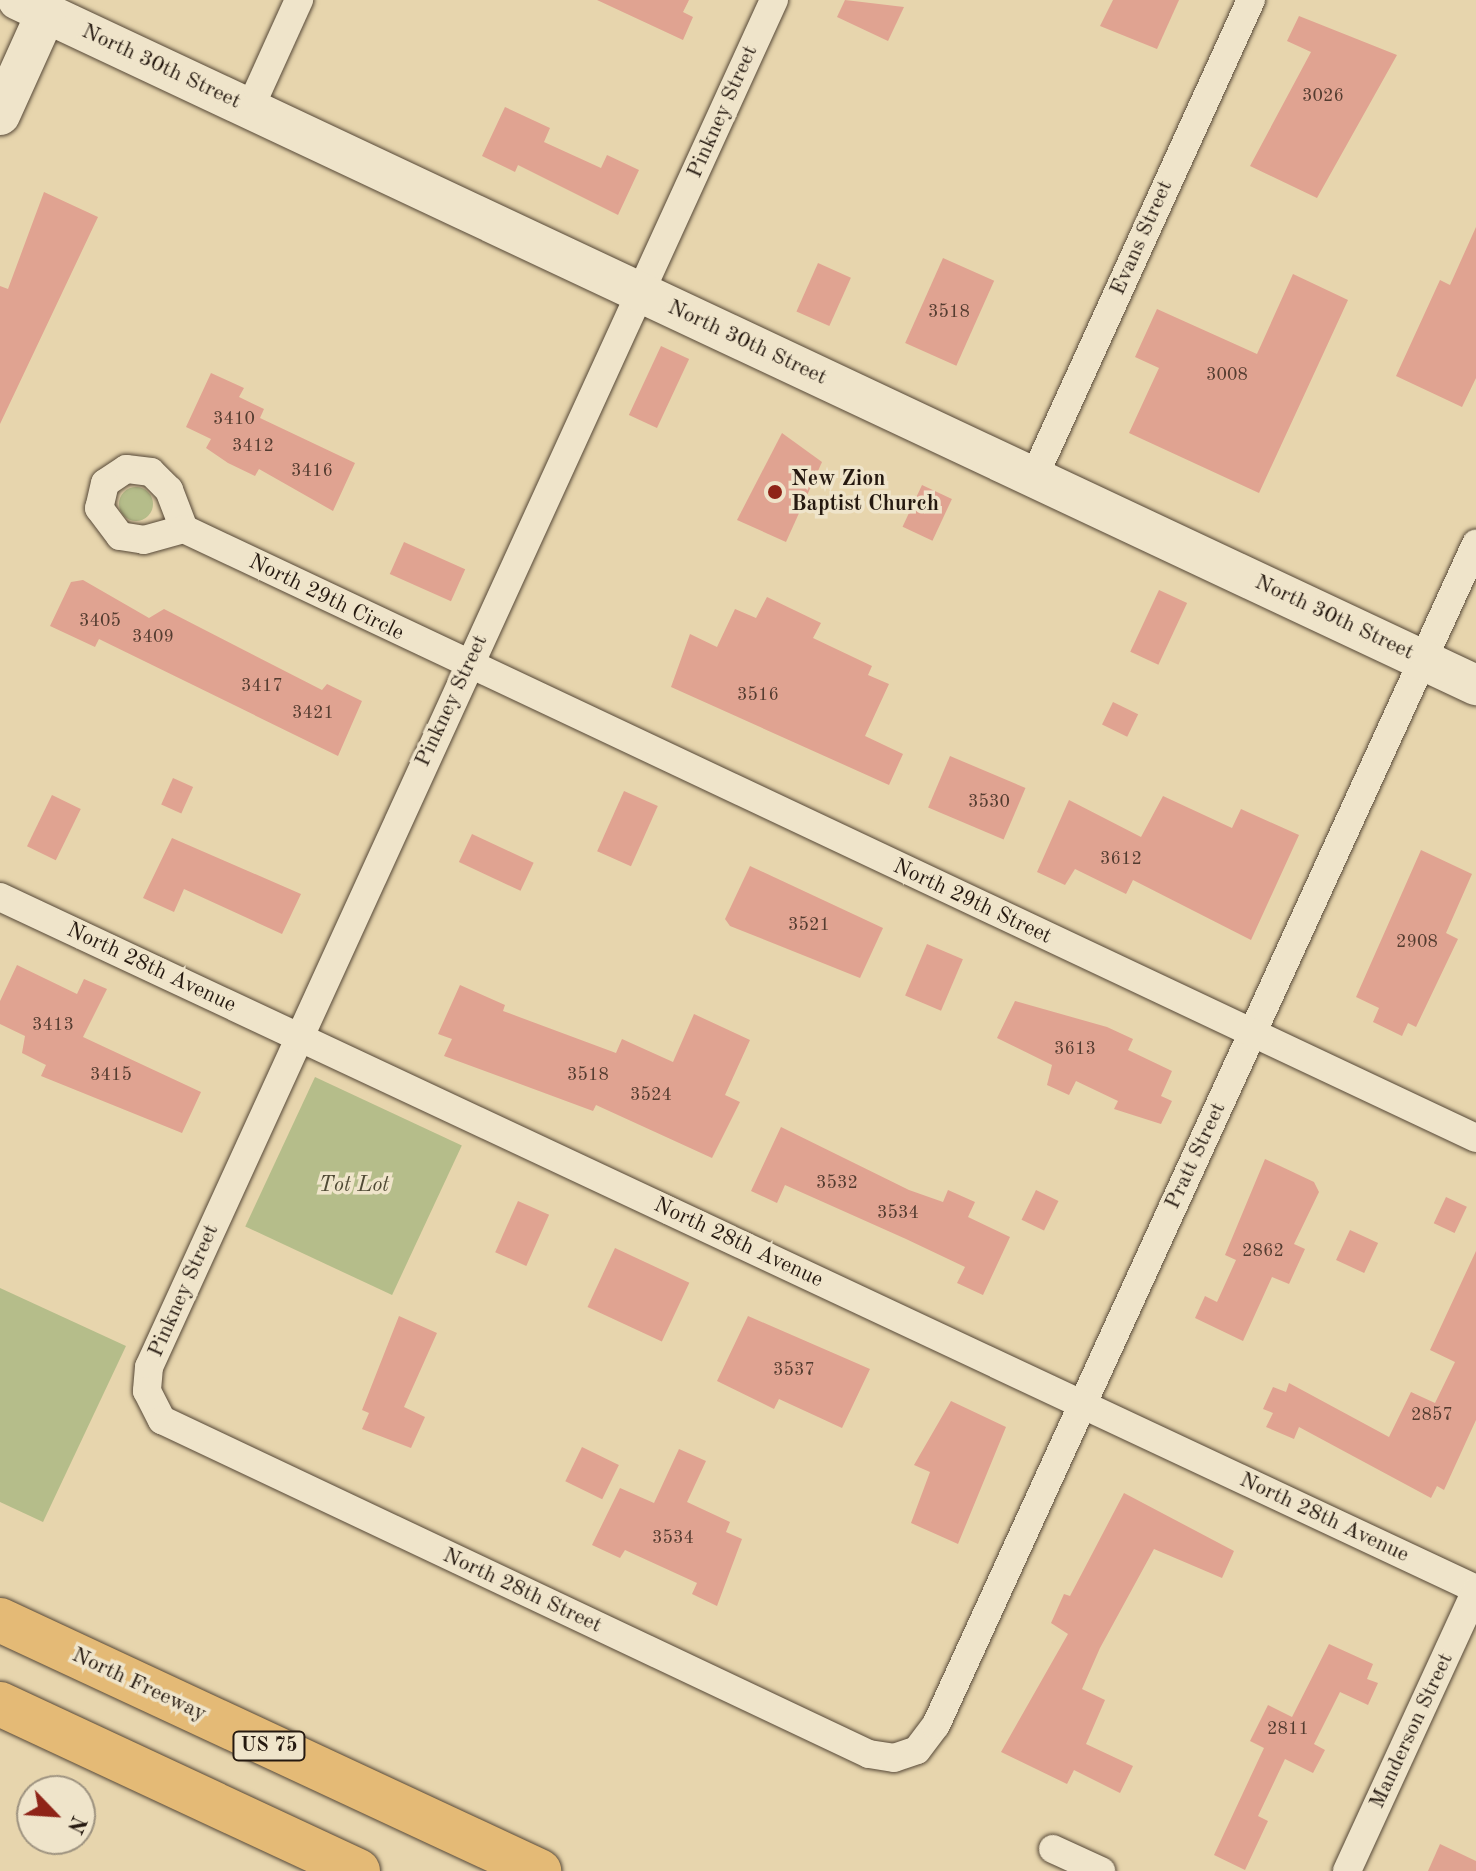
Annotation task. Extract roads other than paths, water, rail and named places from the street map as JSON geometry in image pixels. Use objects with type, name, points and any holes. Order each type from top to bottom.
[{"type":"highway","name":"North Freeway","points":[[0,1620],[539,1871]]},
{"type":"highway","points":[[0,1704],[358,1871]]},
{"type":"main road","name":"North 30th Street","points":[[32,6],[1476,685]]},
{"type":"main road","points":[[0,115],[32,6]]},
{"type":"street","points":[[250,108],[299,0]]},
{"type":"street","name":"Pinkney Street","points":[[151,1406],[149,1367],[774,0]]},
{"type":"street","name":"Evans Street","points":[[1034,477],[1251,0]]},
{"type":"street","name":"North 29th Circle","points":[[184,529],[468,666]]},
{"type":"street","name":"Pratt Street","points":[[902,1757],[936,1725],[1476,544]]},
{"type":"street","name":"North 29th Street","points":[[468,666],[1476,1138]]},
{"type":"street","name":"North 28th Avenue","points":[[0,897],[1476,1590]]},
{"type":"street","name":"North 28th Street","points":[[151,1406],[174,1428],[854,1747],[902,1757]]},
{"type":"street","name":"Manderson Street","points":[[1347,1871],[1476,1590]]},
{"type":"street","points":[[1053,1849],[1101,1871]]},
{"type":"place","name":"New Zion Baptist Church","points":[[775,492]]},
{"type":"park label","name":"Tot Lot","points":[[354,1186]]}]
